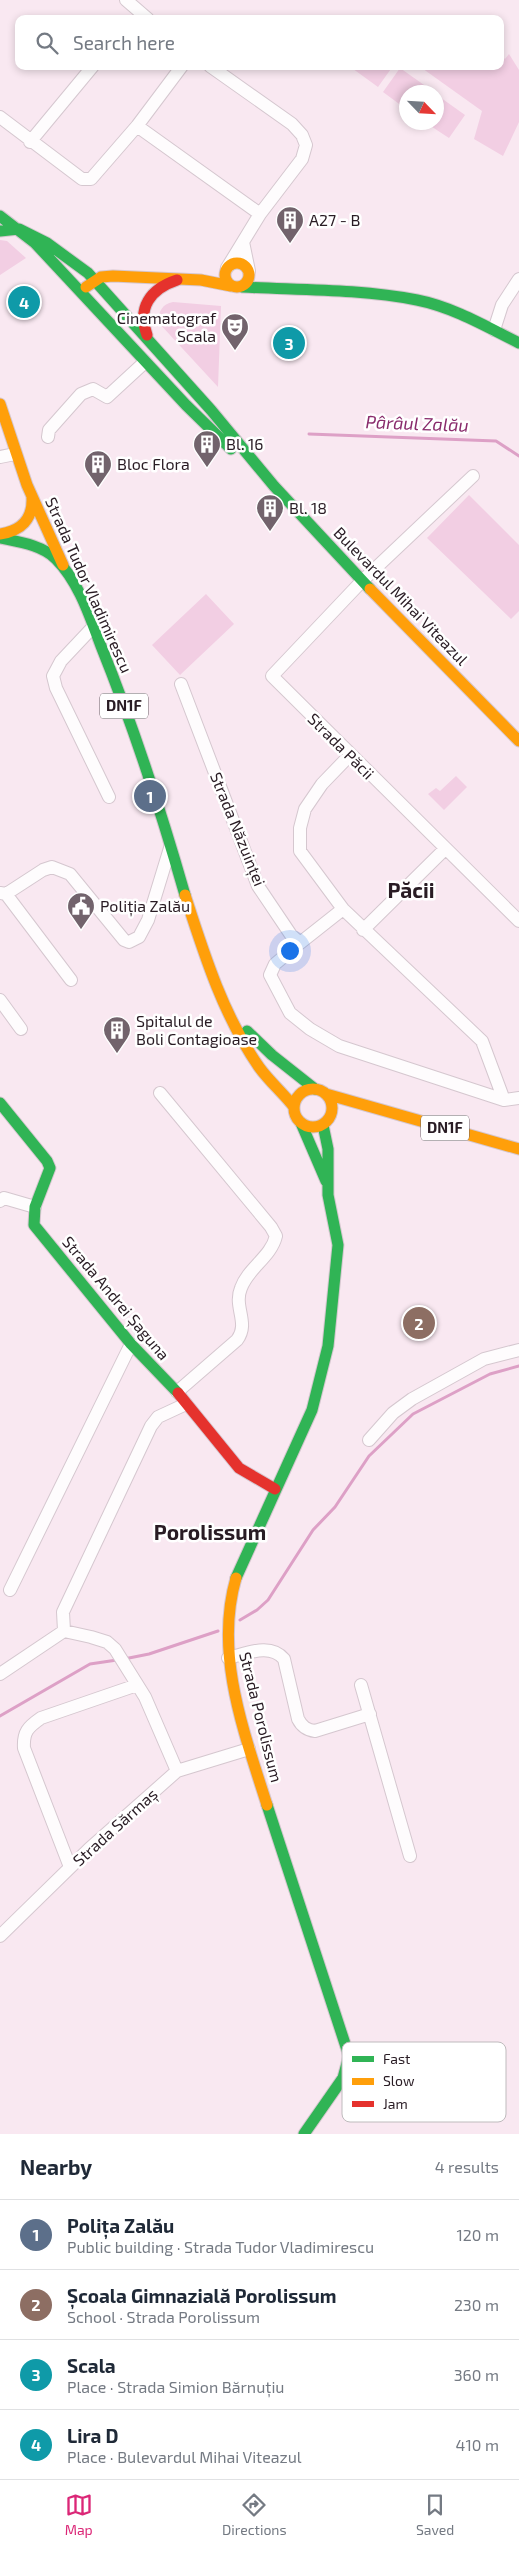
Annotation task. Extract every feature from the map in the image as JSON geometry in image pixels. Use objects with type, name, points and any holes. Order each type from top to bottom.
[{"type":"main road","name":"Bulevardul Mihai Viteazul","points":[[0,216],[47,243],[95,280],[223,424],[262,473],[362,581],[519,741]]},
{"type":"main road","name":"Bulevardul Mihai Viteazul","points":[[20,229],[36,243],[204,424],[262,473]]},
{"type":"main road","points":[[0,231],[20,229]]},
{"type":"main road","points":[[201,280],[226,270],[237,262],[244,265],[249,273],[270,286]]},
{"type":"main road","points":[[226,270],[225,280],[237,286],[248,282],[249,273]]},
{"type":"main road","points":[[81,292],[95,280],[113,276],[201,280],[237,286],[270,286],[418,300],[460,314],[519,343]]},
{"type":"main road","points":[[152,343],[144,328],[142,310],[158,288],[166,283],[181,279]]},
{"type":"main road","name":"Strada Tudor Vladimirescu","points":[[0,404],[15,454],[32,498],[43,525],[93,627],[140,750],[200,941],[227,1006],[242,1038],[260,1067],[294,1106]]},
{"type":"main road","points":[[0,536],[22,527],[30,515],[32,498]]},
{"type":"main road","points":[[18,542],[33,544],[41,542],[45,533],[43,525]]},
{"type":"main road","name":"DN1F","points":[[0,536],[45,550],[65,570]]},
{"type":"main road","name":"Strada Tudor Vladimirescu","points":[[227,1006],[262,1046],[320,1092],[519,1149]]},
{"type":"main road","points":[[294,1106],[303,1092],[320,1092],[332,1104],[331,1116],[325,1123]]},
{"type":"main road","name":"Strada Andrei Șaguna","points":[[0,1103],[47,1161],[50,1168],[35,1207],[34,1225],[131,1344],[177,1392],[239,1468],[251,1477],[275,1489]]},
{"type":"main road","name":"DN1F","points":[[294,1106],[300,1123]]},
{"type":"main road","points":[[300,1123],[311,1127],[371,1108]]},
{"type":"main road","name":"Strada Porolissum","points":[[300,1123],[326,1183],[338,1245],[328,1346],[312,1410],[275,1489],[234,1587],[227,1622],[228,1658],[249,1750],[344,2042]]},
{"type":"main road","name":"Strada Porolissum","points":[[325,1123],[328,1149],[326,1183]]},
{"type":"main road","name":"Strada Porolissum","points":[[304,2134],[342,2079]]},
{"type":"street","points":[[126,0],[139,15]]},
{"type":"street","points":[[30,142],[90,70]]},
{"type":"street","points":[[0,117],[30,142],[82,179],[91,179],[137,126],[179,70]]},
{"type":"street","points":[[216,70],[292,124],[302,135],[306,145],[302,159],[260,214],[226,270]]},
{"type":"street","points":[[137,126],[260,214]]},
{"type":"street","points":[[243,242],[249,273]]},
{"type":"street","points":[[494,330],[502,306],[519,279]]},
{"type":"street","points":[[48,437],[49,430],[81,394],[93,389],[107,396],[146,362]]},
{"type":"street","points":[[0,457],[15,454]]},
{"type":"street","name":"Strada Păcii","points":[[473,476],[362,581],[272,676],[350,756],[519,921]]},
{"type":"street","points":[[93,627],[60,662],[53,676],[56,688],[109,797]]},
{"type":"street","name":"Strada Năzuinței","points":[[181,684],[258,886],[291,935],[300,943]]},
{"type":"street","points":[[350,756],[322,784],[305,809],[300,828],[300,851],[343,908],[363,930],[482,1041],[504,1100]]},
{"type":"street","points":[[72,980],[3,893],[42,870],[52,867],[70,874],[124,940],[129,942],[139,937],[148,920],[171,846]]},
{"type":"street","points":[[363,930],[445,848]]},
{"type":"street","points":[[343,908],[275,964],[270,975],[290,1013],[310,1029],[338,1046],[504,1100],[519,1098]]},
{"type":"street","points":[[0,1000],[21,1029]]},
{"type":"street","points":[[160,1093],[272,1227],[276,1236],[274,1245],[241,1286],[237,1300],[244,1327],[242,1333],[237,1340],[177,1392]]},
{"type":"street","points":[[0,1201],[4,1198],[35,1207]]},
{"type":"street","points":[[10,1590],[131,1344]]},
{"type":"street","points":[[369,1440],[393,1413],[412,1399],[484,1359],[519,1350]]},
{"type":"street","points":[[64,1631],[63,1612],[151,1426],[158,1417],[186,1404]]},
{"type":"street","points":[[0,1674],[64,1631],[107,1642],[115,1649],[127,1671],[146,1697],[177,1771]]},
{"type":"street","points":[[228,1658],[264,1650],[272,1650],[280,1655],[284,1659],[298,1719],[302,1726],[310,1730],[315,1731],[370,1714]]},
{"type":"street","points":[[70,1867],[24,1748],[23,1736],[28,1727],[41,1718],[137,1685]]},
{"type":"street","points":[[362,1685],[410,1856]]},
{"type":"street","name":"Strada Sărmaș","points":[[0,1936],[70,1867],[177,1771],[249,1750]]},
{"type":"shaded area","points":[[509,54],[519,70],[519,122],[503,156],[474,139],[482,111],[425,70],[504,70],[505,59]]},
{"type":"shaded area","points":[[355,70],[390,70],[378,87]]},
{"type":"shaded area","points":[[399,70],[403,70],[424,85],[399,85],[399,104],[383,92]]},
{"type":"shaded area","points":[[444,100],[465,115],[449,138],[437,130],[444,130]]},
{"type":"shaded area","points":[[0,240],[7,241],[26,258],[0,275]]},
{"type":"shaded area","points":[[173,302],[221,306],[218,387],[158,322],[162,309],[166,304]]},
{"type":"shaded area","points":[[469,495],[519,545],[519,611],[511,619],[427,538]]},
{"type":"shaded area","points":[[206,594],[234,624],[180,675],[152,645]]},
{"type":"shaded area","points":[[456,776],[467,787],[444,810],[428,794],[436,788],[440,791]]},
{"type":"waterway","name":"Pârâul Zalău","points":[[309,434],[496,441],[519,456]]},
{"type":"waterway","points":[[240,1620],[257,1610],[268,1600],[313,1530],[335,1507],[369,1456],[413,1414],[490,1374],[519,1366]]},
{"type":"waterway","points":[[124,1659],[149,1654],[218,1631]]},
{"type":"waterway","points":[[0,1716],[90,1664],[117,1660]]},
{"type":"traffic: fast","points":[[0,216],[35,243],[186,405],[231,449]]},
{"type":"traffic: fast","points":[[0,231],[19,229],[47,243],[88,273],[211,410],[274,486],[370,589]]},
{"type":"traffic: fast","points":[[242,287],[352,292],[417,300],[457,312],[519,343]]},
{"type":"traffic: fast","points":[[0,538],[30,545],[50,554],[64,568],[83,600],[136,739],[185,895]]},
{"type":"traffic: fast","points":[[247,1031],[272,1055],[315,1089]]},
{"type":"traffic: fast","points":[[0,1103],[47,1161],[50,1168],[35,1207],[34,1225],[131,1344],[178,1393]]},
{"type":"traffic: fast","points":[[301,1123],[326,1181]]},
{"type":"traffic: fast","points":[[236,1578],[312,1410],[328,1346],[338,1245],[328,1195],[328,1149],[323,1125]]},
{"type":"traffic: fast","points":[[267,1805],[344,2042]]},
{"type":"traffic: fast","points":[[304,2134],[342,2079]]},
{"type":"traffic: slow","points":[[232,263],[242,263],[249,270],[249,275],[249,280],[242,287],[232,287],[225,280],[225,270],[232,263]]},
{"type":"traffic: slow","points":[[86,287],[101,277],[113,276],[201,280],[231,286]]},
{"type":"traffic: slow","points":[[0,404],[27,485],[63,565]]},
{"type":"traffic: slow","points":[[0,534],[14,530],[24,523],[30,512],[32,498]]},
{"type":"traffic: slow","points":[[370,589],[519,741]]},
{"type":"traffic: slow","points":[[185,895],[207,962],[235,1026],[259,1067],[294,1107]]},
{"type":"traffic: slow","points":[[313,1089],[326,1095],[332,1108],[326,1121],[313,1127],[300,1121],[294,1108],[300,1095],[313,1089]]},
{"type":"traffic: slow","points":[[326,1094],[519,1149]]},
{"type":"traffic: slow","points":[[236,1578],[230,1607],[228,1635],[230,1664],[241,1721],[267,1805]]},
{"type":"traffic: jam","points":[[147,335],[144,316],[148,301],[153,294],[177,280]]},
{"type":"traffic: jam","points":[[178,1393],[239,1468],[275,1489]]},
{"type":"place","name":"A27 - B","points":[[290,244]]},
{"type":"place","name":"Lira D","points":[[24,302]]},
{"type":"place","name":"Scala","points":[[289,343]]},
{"type":"place","name":"Cinematograf Scala","points":[[235,351]]},
{"type":"place","name":"Bl. 16","points":[[207,468]]},
{"type":"place","name":"Bloc Flora","points":[[98,488]]},
{"type":"place","name":"Bl. 18","points":[[270,532]]},
{"type":"place","name":"Polița Zalău","points":[[150,796]]},
{"type":"place","name":"Poliția Zalău","points":[[81,930]]},
{"type":"place","name":"Spitalul de Boli Contagioase","points":[[117,1054]]},
{"type":"place","name":"Școala Gimnazială Porolissum","points":[[419,1323]]},
{"type":"district","name":"Păcii","points":[[411,891]]},
{"type":"district","name":"Porolissum","points":[[210,1533]]}]
